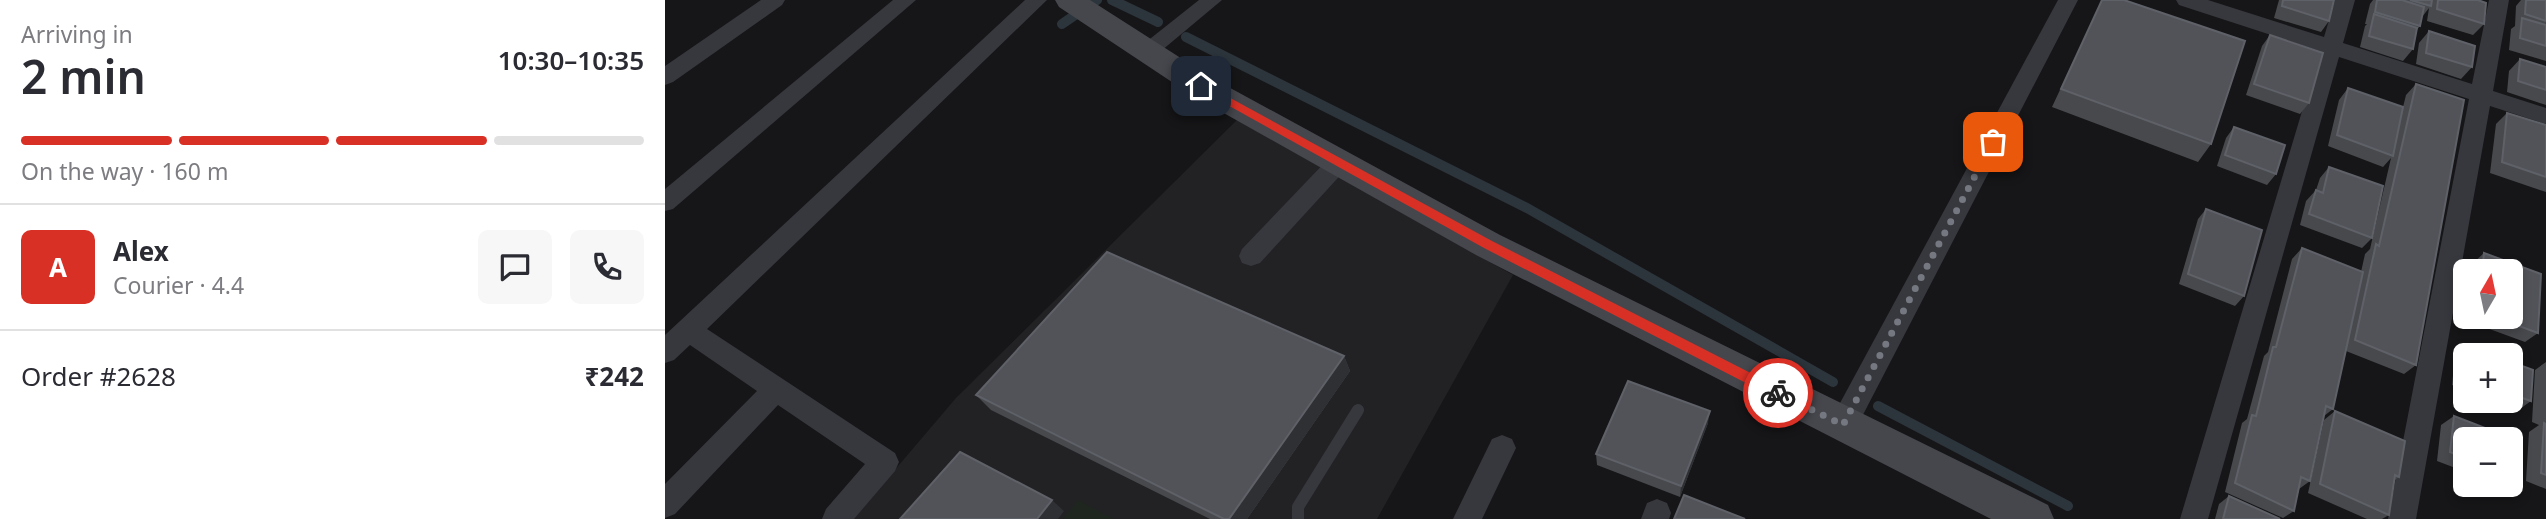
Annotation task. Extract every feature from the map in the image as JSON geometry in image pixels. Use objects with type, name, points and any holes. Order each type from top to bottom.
[{"type":"street","points":[[665,77],[775,0]]},
{"type":"street","points":[[665,202],[906,0]]},
{"type":"street","points":[[665,352],[1037,0]]},
{"type":"street","points":[[1148,51],[1212,0]]},
{"type":"street","points":[[1843,425],[2068,0]]},
{"type":"street","points":[[2186,0],[2546,116]]},
{"type":"street","points":[[2194,519],[2345,0]]},
{"type":"street","points":[[2402,519],[2499,0]]},
{"type":"street","points":[[1078,6],[1201,86],[1488,245],[2033,519]]},
{"type":"street","points":[[1251,256],[1339,162]]},
{"type":"street","points":[[688,330],[885,462],[836,519]]},
{"type":"street","points":[[665,504],[776,389]]},
{"type":"street","points":[[1467,519],[1503,448]]},
{"type":"lane","points":[[1298,519],[1298,507],[1358,410]]},
{"type":"shaded area","points":[[1237,120],[1513,275],[1377,519],[853,519],[956,398]]},
{"type":"shaded area","points":[[1078,500],[1114,519],[1063,519]]},
{"type":"building","points":[[2102,0],[2124,0],[2245,41],[2211,144],[2061,89]]},
{"type":"building","points":[[2283,0],[2334,0],[2329,21],[2282,6]]},
{"type":"building","points":[[2377,0],[2402,0],[2424,7],[2420,26],[2375,12]]},
{"type":"building","points":[[2410,0],[2432,0],[2431,6]]},
{"type":"building","points":[[2438,0],[2478,0],[2486,3],[2484,24],[2437,9]]},
{"type":"building","points":[[2526,0],[2546,0],[2546,21],[2525,14]]},
{"type":"building","points":[[2374,14],[2417,28],[2413,49],[2369,36]]},
{"type":"building","points":[[2522,18],[2546,25],[2546,46],[2520,38]]},
{"type":"building","points":[[2429,31],[2475,46],[2472,67],[2426,53]]},
{"type":"building","points":[[2270,35],[2323,53],[2309,103],[2254,84]]},
{"type":"building","points":[[2520,59],[2546,67],[2546,90],[2518,81]]},
{"type":"building","points":[[2416,84],[2464,100],[2416,365],[2355,340]]},
{"type":"building","points":[[2348,88],[2403,107],[2393,156],[2337,135]]},
{"type":"building","points":[[2507,113],[2546,125],[2546,177],[2502,162]]},
{"type":"building","points":[[2234,127],[2285,145],[2276,174],[2225,155]]},
{"type":"building","points":[[2329,167],[2383,186],[2372,238],[2309,214],[2316,190],[2323,193]]},
{"type":"building","points":[[2206,209],[2262,230],[2244,296],[2188,274]]},
{"type":"building","points":[[2302,248],[2363,272],[2333,409],[2326,406],[2310,481],[2301,477],[2294,511],[2235,483],[2252,415],[2256,416]]},
{"type":"building","points":[[1107,252],[1344,356],[1229,519],[1224,519],[976,395]]},
{"type":"building","points":[[2484,253],[2500,259],[2483,259]]},
{"type":"building","points":[[2523,267],[2541,274],[2538,333],[2523,327]]},
{"type":"building","points":[[2523,366],[2533,370],[2531,401],[2523,398]]},
{"type":"building","points":[[1628,381],[1710,411],[1681,486],[1596,454]]},
{"type":"building","points":[[2335,411],[2405,441],[2399,477],[2395,475],[2389,515],[2320,484]]},
{"type":"building","points":[[2454,416],[2482,427],[2453,427],[2453,453],[2450,452]]},
{"type":"building","points":[[2544,423],[2546,424],[2546,475],[2541,473]]},
{"type":"building","points":[[960,452],[1052,500],[1037,519],[900,519]]},
{"type":"building","points":[[1684,495],[1745,519],[1674,519]]},
{"type":"building","points":[[2229,496],[2280,519],[2223,519]]},
{"type":"waterway","points":[[1062,24],[1097,0]]},
{"type":"waterway","points":[[1112,0],[1158,22]]},
{"type":"waterway","points":[[1186,37],[1527,208],[1833,382]]},
{"type":"waterway","points":[[1878,406],[2068,506]]},
{"type":"way so far","points":[[1778,393],[1843,425],[1993,142]]},
{"type":"route","points":[[1201,86],[1488,245],[1778,393]]}]
